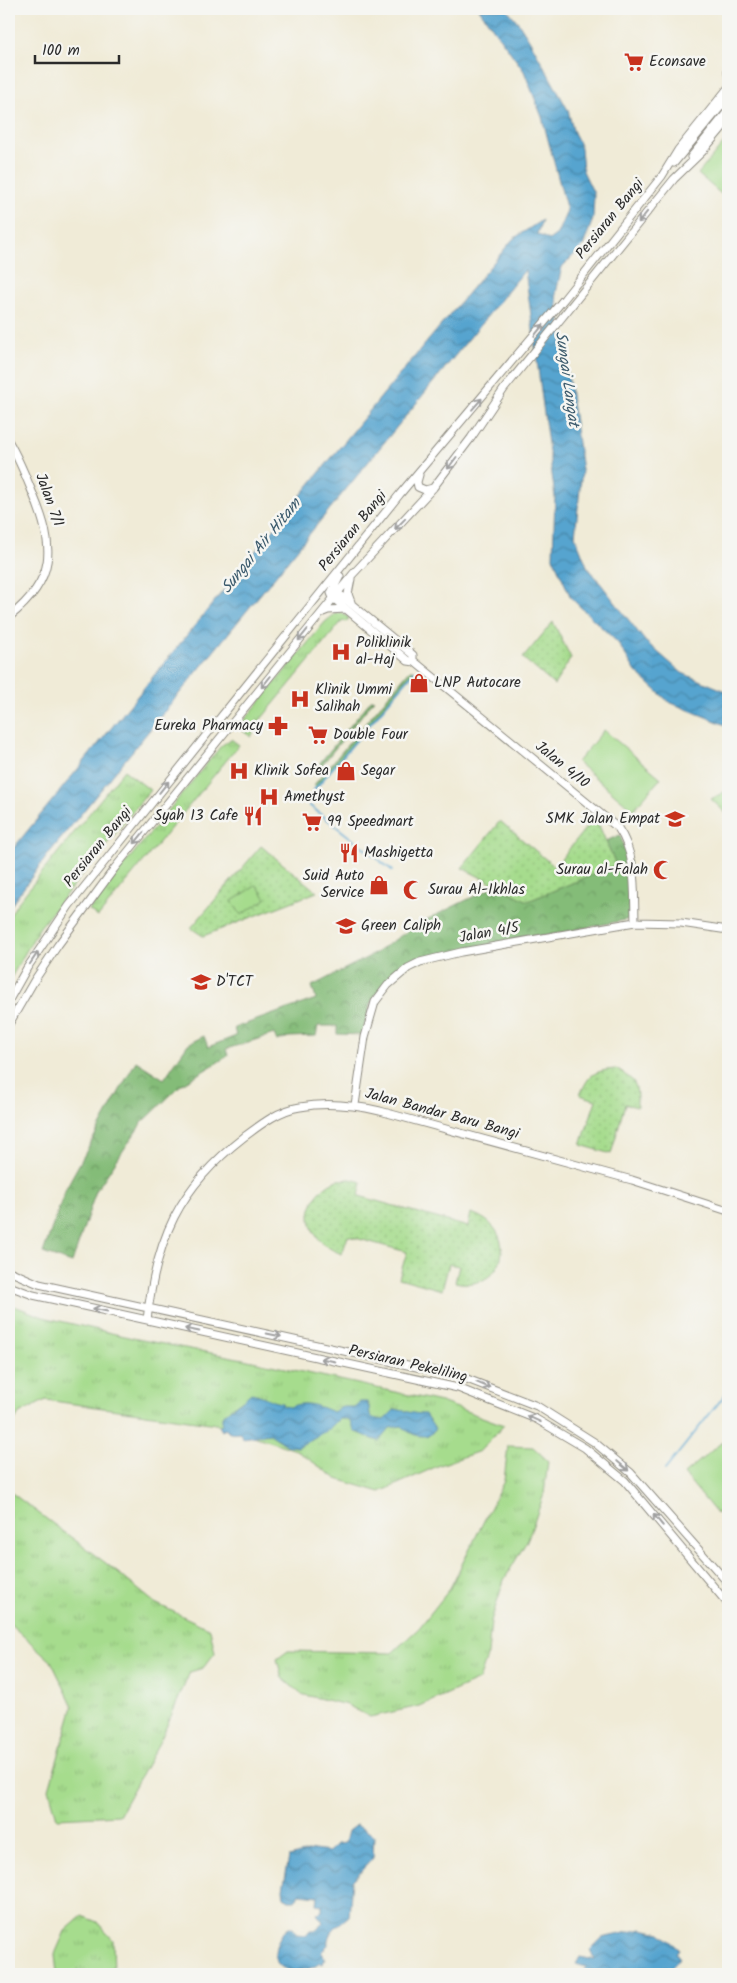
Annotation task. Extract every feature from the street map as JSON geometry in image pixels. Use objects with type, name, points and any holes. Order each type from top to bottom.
[{"type":"main road","points":[[674,179],[728,82]]},
{"type":"main road","name":"Persiaran Bangi","points":[[9,1000],[27,968],[69,906],[400,494],[514,361],[564,299],[662,176],[678,150],[702,131],[728,88]]},
{"type":"main road","points":[[702,131],[728,98]]},
{"type":"main road","points":[[702,131],[728,111]]},
{"type":"main road","name":"Persiaran Bangi","points":[[9,1024],[34,981],[80,914],[321,613],[334,594],[433,488],[524,365],[674,179],[702,152],[728,121]]},
{"type":"main road","name":"Jalan 7/1","points":[[9,442],[18,457],[41,513],[49,544],[46,565],[38,585],[24,604],[9,617]]},
{"type":"main road","points":[[422,468],[417,486],[420,489],[433,488]]},
{"type":"main road","points":[[273,652],[282,646],[323,596],[334,594],[335,582],[393,510],[400,494]]},
{"type":"main road","points":[[321,613],[349,606],[348,594],[353,574]]},
{"type":"main road","name":"Jalan 4/10","points":[[334,594],[413,655],[413,661],[618,828],[629,846],[632,859],[635,922]]},
{"type":"main road","name":"Jalan 4/5","points":[[355,1106],[365,1038],[375,1002],[388,984],[408,968],[420,962],[461,952],[635,922],[681,924],[728,930]]},
{"type":"main road","name":"Jalan Bandar Baru Bangi","points":[[148,1320],[155,1266],[176,1211],[192,1187],[215,1162],[264,1122],[290,1109],[316,1105],[355,1106],[598,1170],[674,1192],[728,1211]]},
{"type":"main road","name":"Persiaran Pekeliling","points":[[9,1271],[39,1284],[462,1377],[537,1406],[594,1442],[632,1473],[728,1583]]},
{"type":"main road","name":"Persiaran Pekeliling","points":[[9,1286],[33,1295],[458,1388],[536,1419],[585,1448],[625,1481],[728,1604]]},
{"type":"main road","points":[[690,1558],[693,1552],[700,1550]]},
{"type":"green space","points":[[728,138],[728,200],[698,174]]},
{"type":"green space","points":[[342,613],[349,618],[346,622],[343,620],[257,724],[251,737],[243,731],[243,722],[325,622],[335,614]]},
{"type":"green space","points":[[553,622],[571,658],[554,685],[523,658]]},
{"type":"green space","points":[[410,670],[414,670],[316,787],[314,785]]},
{"type":"green space","points":[[372,699],[374,700],[321,766],[319,764]]},
{"type":"green space","points":[[604,730],[661,778],[633,810],[577,762]]},
{"type":"green space","points":[[231,739],[239,745],[98,917],[89,910],[221,746]]},
{"type":"green space","points":[[124,770],[150,790],[40,927],[9,981],[9,917],[16,905]]},
{"type":"green space","points":[[728,790],[728,815],[711,799]]},
{"type":"green space","points":[[595,816],[616,865],[528,901],[462,868],[500,821],[555,867]]},
{"type":"green space","points":[[620,835],[629,860],[630,919],[411,963],[389,979],[371,1002],[362,1035],[337,1034],[337,1026],[318,1026],[316,1036],[289,1037],[277,1041],[274,1034],[226,1049],[228,1056],[182,1084],[141,1124],[96,1191],[72,1263],[43,1253],[66,1188],[136,1061],[164,1079],[188,1044],[204,1036],[208,1047],[236,1036],[234,1028],[316,999],[312,986],[374,954],[418,924],[497,885],[528,901],[616,865],[606,841]]},
{"type":"green space","points":[[261,846],[317,892],[203,936],[191,928]]},
{"type":"green space","points":[[257,885],[266,899],[241,915],[232,901]]},
{"type":"green space","points":[[616,1069],[632,1080],[636,1087],[637,1107],[625,1104],[611,1154],[581,1145],[596,1100],[580,1095],[586,1082],[593,1075],[602,1071]]},
{"type":"green space","points":[[350,1179],[362,1182],[359,1196],[468,1227],[471,1213],[487,1221],[497,1232],[502,1245],[501,1258],[495,1270],[486,1279],[472,1283],[455,1282],[459,1266],[449,1264],[442,1290],[399,1278],[407,1252],[348,1236],[342,1254],[325,1245],[313,1231],[310,1214],[312,1205],[319,1193],[327,1185],[337,1180]]},
{"type":"green space","points":[[9,1304],[43,1317],[137,1339],[243,1359],[441,1402],[504,1425],[480,1451],[440,1465],[380,1492],[337,1479],[296,1450],[217,1424],[46,1400],[19,1414],[9,1431]]},
{"type":"green space","points":[[728,1437],[728,1504],[717,1514],[684,1474]]},
{"type":"green space","points":[[508,1446],[533,1447],[548,1461],[544,1494],[528,1539],[504,1580],[491,1621],[488,1654],[479,1680],[420,1706],[370,1717],[347,1705],[301,1694],[282,1678],[277,1659],[288,1651],[392,1653],[419,1628],[449,1590],[504,1481]]},
{"type":"green space","points":[[9,1491],[107,1564],[155,1603],[210,1629],[215,1653],[203,1668],[190,1672],[161,1739],[119,1815],[57,1818],[49,1789],[73,1706],[51,1661],[9,1623]]},
{"type":"green space","points":[[82,1916],[97,1922],[113,1940],[114,1974],[57,1974],[55,1954],[65,1931]]},
{"type":"water","points":[[479,9],[507,9],[530,41],[568,110],[573,130],[581,148],[583,171],[594,194],[593,219],[583,246],[562,267],[556,293],[582,470],[575,536],[587,566],[645,641],[682,673],[728,692],[728,726],[669,702],[636,672],[618,643],[571,598],[553,557],[555,497],[525,270],[50,852],[9,908],[9,854],[11,851],[385,392],[513,239],[542,220],[537,234],[549,240],[557,234],[567,211],[542,117],[524,71]]},
{"type":"water","points":[[251,1393],[282,1403],[283,1406],[290,1407],[306,1404],[333,1412],[342,1407],[354,1407],[360,1402],[367,1402],[371,1417],[384,1420],[395,1409],[425,1414],[435,1429],[430,1435],[418,1436],[402,1426],[390,1428],[379,1441],[355,1432],[348,1419],[339,1419],[329,1429],[298,1447],[288,1446],[270,1434],[243,1438],[239,1432],[229,1433],[225,1429],[222,1431],[219,1426],[222,1424],[222,1416]]},
{"type":"water","points":[[356,1825],[374,1835],[373,1858],[352,1881],[349,1916],[331,1932],[328,1945],[321,1952],[325,1958],[323,1964],[320,1963],[298,1971],[286,1969],[275,1958],[277,1943],[282,1933],[289,1927],[293,1928],[297,1934],[306,1935],[310,1930],[317,1930],[323,1922],[317,1914],[322,1911],[322,1905],[317,1904],[318,1896],[300,1894],[295,1900],[289,1900],[284,1897],[283,1889],[289,1857],[314,1850],[329,1852],[336,1844],[345,1843],[348,1831]]},
{"type":"water","points":[[642,1929],[661,1933],[679,1949],[676,1953],[680,1958],[666,1974],[578,1974],[583,1972],[586,1967],[576,1964],[580,1957],[595,1960],[591,1949],[602,1938]]},
{"type":"waterway","points":[[314,790],[415,671]]},
{"type":"waterway","points":[[309,805],[393,871]]},
{"type":"waterway","points":[[665,1470],[728,1391]]},
{"type":"place","name":"Econsave","points":[[634,62]]},
{"type":"place","name":"Poliklinik al-Haj","points":[[341,652]]},
{"type":"place","name":"LNP Autocare","points":[[419,683]]},
{"type":"place","name":"Klinik Ummi Salihah","points":[[300,699]]},
{"type":"place","name":"Eureka Pharmacy","points":[[278,726]]},
{"type":"place","name":"Double Four","points":[[318,735]]},
{"type":"place","name":"Klinik Sofea","points":[[239,771]]},
{"type":"place","name":"Segar","points":[[346,771]]},
{"type":"place","name":"Amethyst","points":[[269,797]]},
{"type":"place","name":"Syah 13 Cafe","points":[[253,816]]},
{"type":"place","name":"SMK Jalan Empat","points":[[675,819]]},
{"type":"place","name":"99 Speedmart","points":[[312,822]]},
{"type":"place","name":"Mashigetta","points":[[349,853]]},
{"type":"place","name":"Surau al-Falah","points":[[663,870]]},
{"type":"place","name":"Suid Auto Service","points":[[379,885]]},
{"type":"place","name":"Surau Al-Ikhlas","points":[[413,890]]},
{"type":"place","name":"Green Caliph","points":[[346,926]]},
{"type":"place","name":"D'TCT","points":[[201,982]]},
{"type":"water label","name":"Sungai Langat","points":[[567,379]]},
{"type":"water label","name":"Sungai Air Hitam","points":[[261,546]]}]
